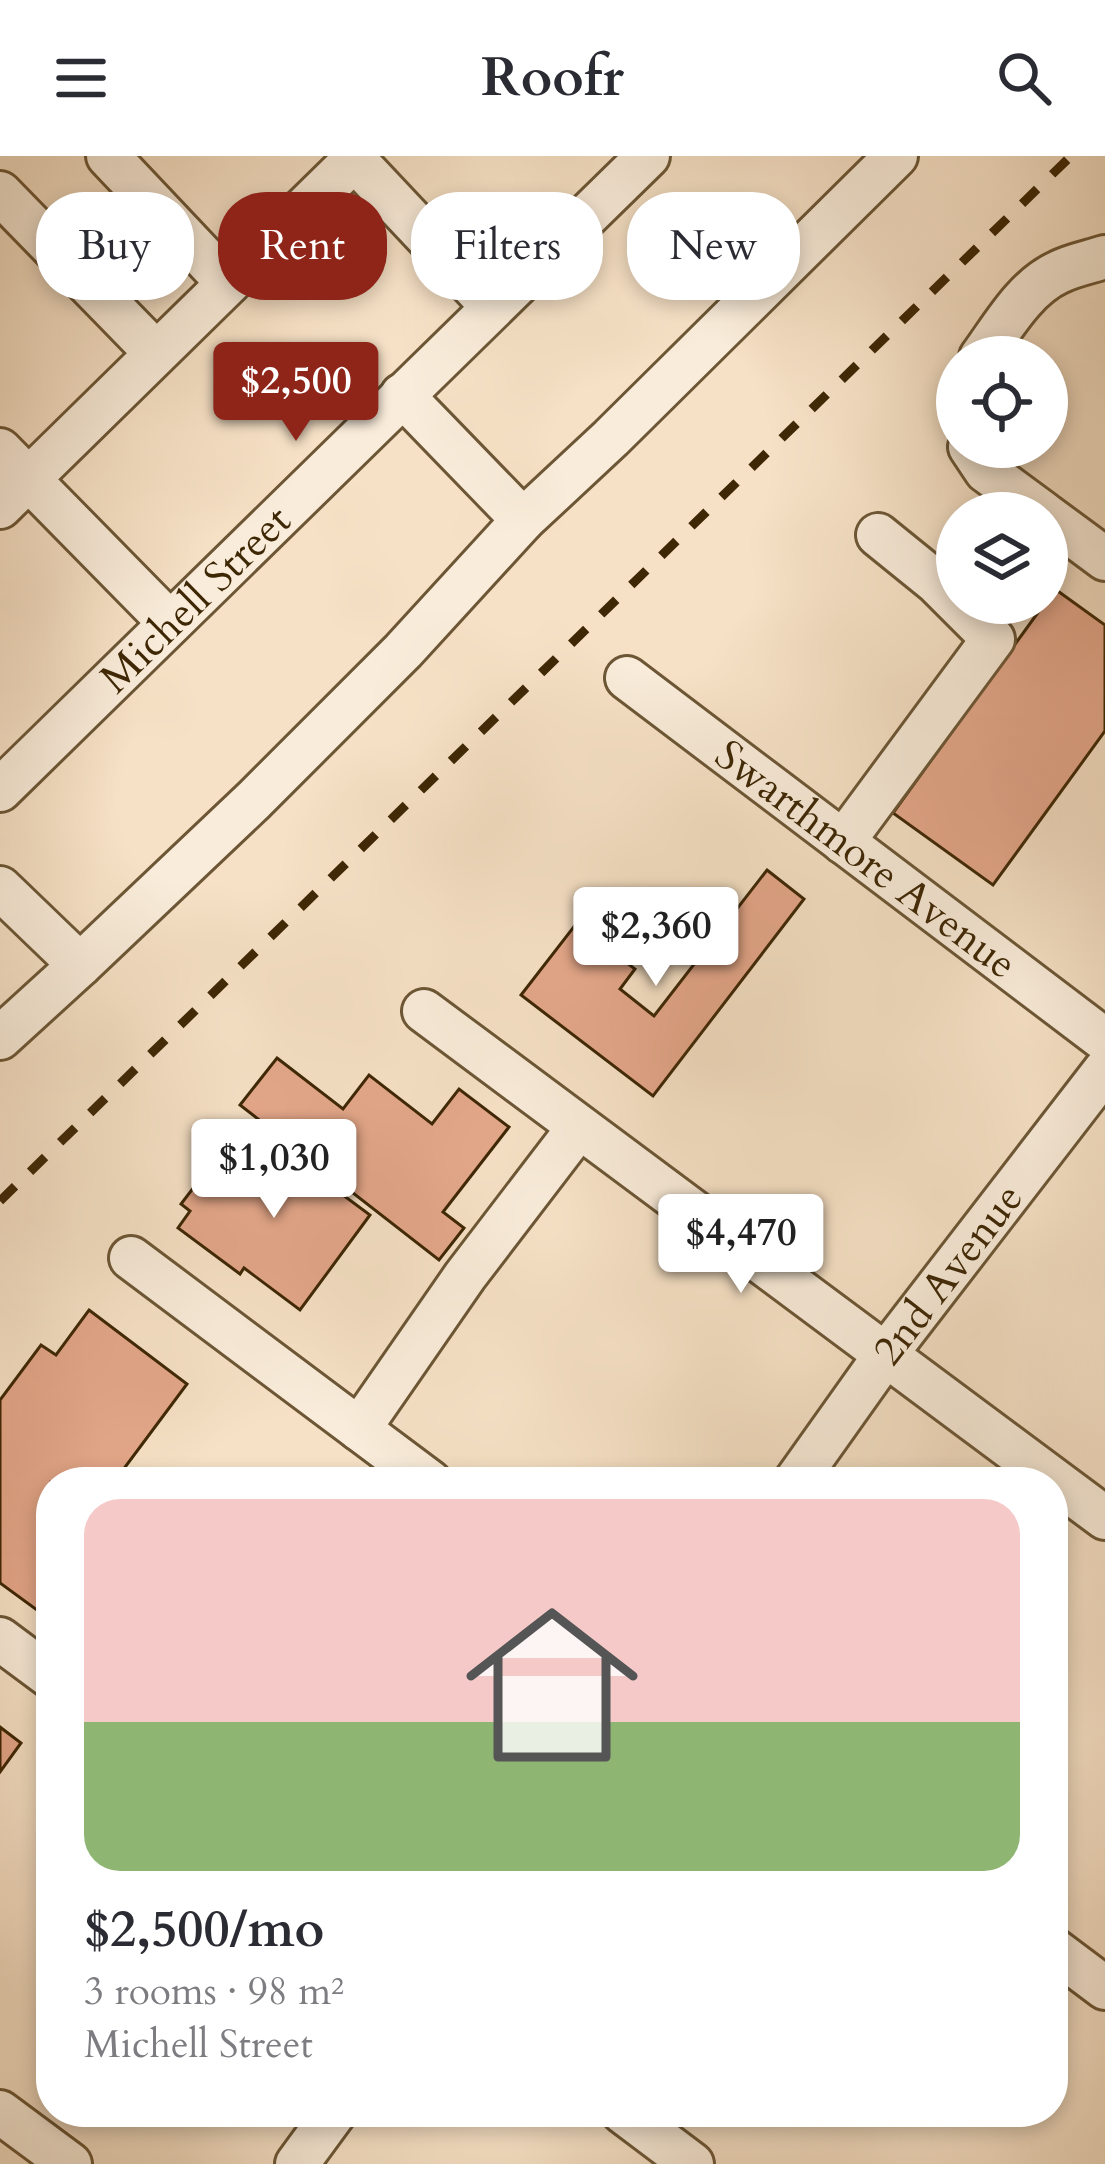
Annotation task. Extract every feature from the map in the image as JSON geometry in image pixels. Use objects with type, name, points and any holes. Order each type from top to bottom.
[{"type":"street","points":[[108,156],[218,272]]},
{"type":"street","name":"Michell Street","points":[[0,790],[648,156]]},
{"type":"street","points":[[0,1038],[254,800],[403,651],[523,520],[896,156]]},
{"type":"street","points":[[319,192],[354,157],[493,307]]},
{"type":"street","points":[[0,193],[156,353]]},
{"type":"street","points":[[996,336],[1044,280],[1105,257]]},
{"type":"street","points":[[170,623],[9,479],[156,353],[218,293]]},
{"type":"street","points":[[402,395],[523,520]]},
{"type":"street","points":[[989,468],[1018,492]]},
{"type":"street","points":[[1068,531],[1105,559]]},
{"type":"street","points":[[843,842],[993,639],[936,583],[878,536]]},
{"type":"street","name":"Swarthmore Avenue","points":[[627,678],[1105,1040]]},
{"type":"street","points":[[0,889],[80,965]]},
{"type":"street","points":[[424,1011],[1037,1467]]},
{"type":"street","name":"2nd Avenue","points":[[806,1467],[886,1354],[1105,1070]]},
{"type":"street","points":[[358,1429],[578,1126]]},
{"type":"street","points":[[131,1258],[410,1467]]},
{"type":"street","points":[[1068,1490],[1105,1518]]},
{"type":"street","points":[[0,1639],[36,1666]]},
{"type":"street","points":[[1068,1960],[1105,1988]]},
{"type":"street","points":[[0,2112],[70,2164]]},
{"type":"street","points":[[297,2164],[324,2127]]},
{"type":"street","points":[[643,2127],[692,2164]]},
{"type":"building","points":[[1068,598],[1105,625],[1105,731],[993,885],[893,813],[1030,624],[1068,624]]},
{"type":"building","points":[[767,870],[804,899],[653,1096],[521,995],[576,924],[635,969],[620,989],[654,1016]]},
{"type":"building","points":[[277,1058],[343,1109],[369,1075],[432,1124],[459,1089],[509,1127],[443,1212],[464,1228],[439,1260],[240,1105]]},
{"type":"building","points":[[258,1132],[370,1215],[300,1310],[244,1268],[240,1274],[178,1228],[190,1211],[181,1204],[197,1183],[212,1194]]},
{"type":"building","points":[[89,1310],[187,1384],[125,1467],[36,1467],[36,1609],[0,1583],[0,1400],[41,1345],[56,1355]]},
{"type":"building","points":[[0,1727],[21,1743],[0,1772]]},
{"type":"railway","points":[[0,1201],[1071,156]]}]
